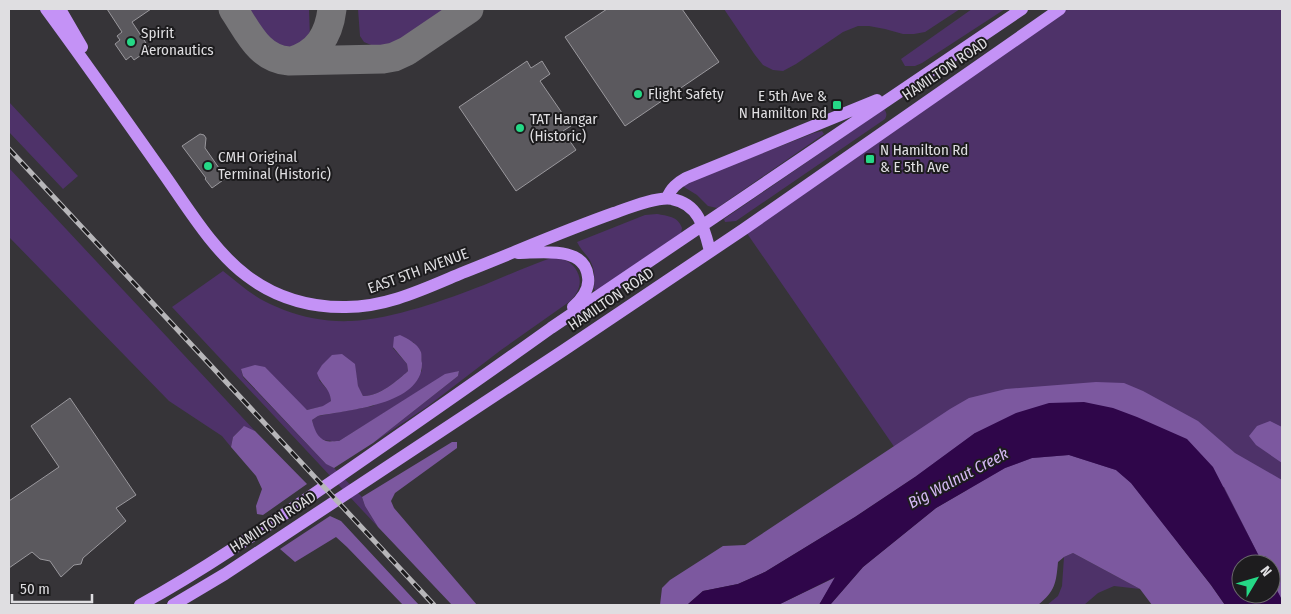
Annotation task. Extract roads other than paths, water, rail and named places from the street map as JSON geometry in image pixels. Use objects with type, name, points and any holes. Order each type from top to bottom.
[{"type":"main road","name":"EAST 5TH AVENUE","points":[[46,9],[223,254],[235,267],[263,287],[279,295],[320,306],[346,308],[384,303],[617,212],[662,198],[668,198]]},
{"type":"main road","name":"EAST 5TH AVENUE","points":[[60,9],[104,90]]},
{"type":"main road","name":"HAMILTON ROAD","points":[[140,605],[190,576],[310,497],[551,328],[1022,9]]},
{"type":"main road","name":"HAMILTON ROAD","points":[[173,605],[224,574],[496,396],[710,251],[1060,9]]},
{"type":"main road","points":[[710,251],[703,224],[686,205],[668,198],[672,188],[678,182],[900,91]]},
{"type":"main road","points":[[511,254],[565,254],[576,257],[586,267],[588,282],[585,292],[579,301],[551,328]]},
{"type":"water","name":"Big Walnut Creek","points":[[1084,402],[1113,408],[1187,439],[1213,467],[1258,554],[1231,554],[1231,604],[1281,604],[1281,598],[1282,605],[1225,605],[1131,483],[1116,470],[1069,455],[1032,458],[1005,468],[936,508],[863,567],[830,605],[819,605],[835,577],[778,605],[687,605],[703,591],[738,584],[765,572],[855,517],[915,477],[975,433],[1016,413],[1049,403]]},
{"type":"railway","points":[[9,149],[434,605]]},
{"type":"place","name":"Spirit Aeronautics","points":[[131,42]]},
{"type":"place","name":"Flight Safety","points":[[638,94]]},
{"type":"place","name":"E 5th Ave & N Hamilton Rd","points":[[837,105]]},
{"type":"place","name":"TAT Hangar (Historic)","points":[[520,128]]},
{"type":"place","name":"N Hamilton Rd & E 5th Ave","points":[[870,159]]},
{"type":"place","name":"CMH Original Terminal (Historic)","points":[[208,166]]}]
